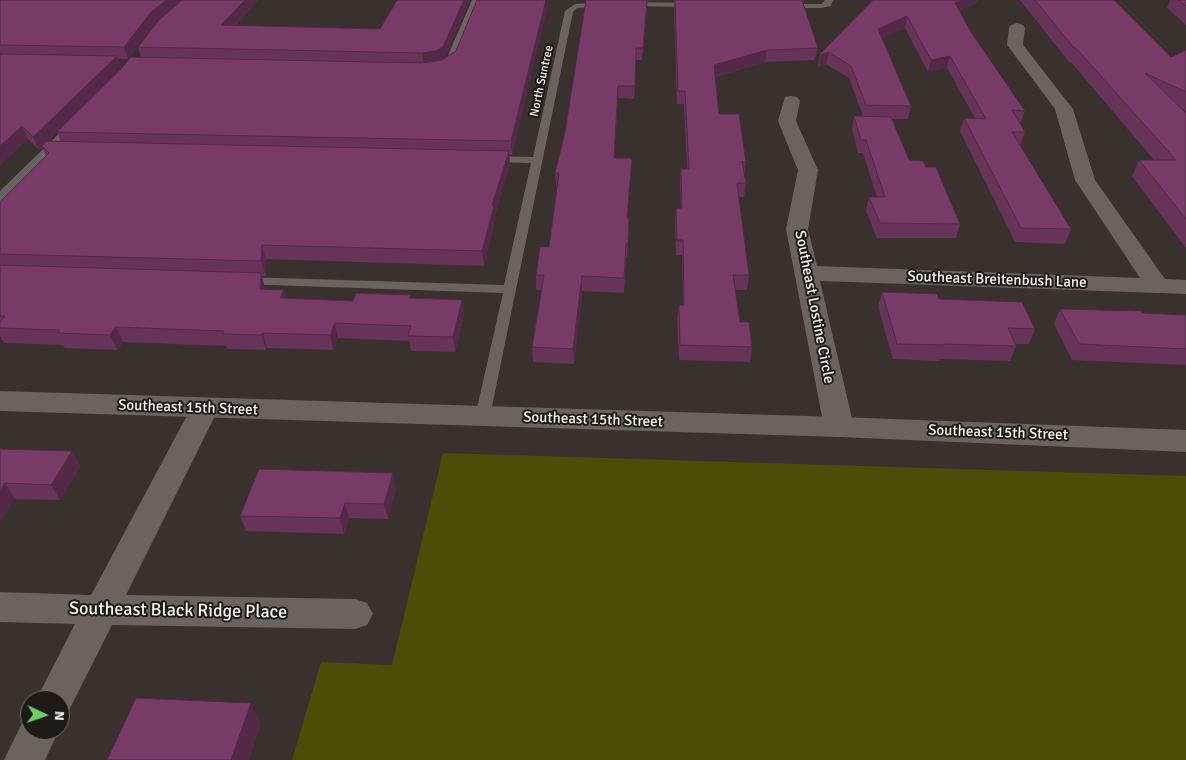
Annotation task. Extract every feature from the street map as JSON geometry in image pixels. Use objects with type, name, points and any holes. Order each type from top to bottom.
[{"type":"street","points":[[1017,28],[1015,45],[1064,109],[1084,180],[1158,286]]},
{"type":"street","name":"Southeast Lostine Circle","points":[[791,101],[787,121],[808,170],[797,229],[839,428]]},
{"type":"street","name":"Southeast Breitenbush Lane","points":[[808,274],[1186,287]]},
{"type":"street","name":"Southeast 15th Street","points":[[0,401],[1186,440]]},
{"type":"street","points":[[60,690],[205,408]]},
{"type":"street","name":"Southeast Black Ridge Place","points":[[0,607],[355,614]]},
{"type":"street","points":[[24,760],[34,740]]},
{"type":"lane","points":[[432,69],[440,68],[450,62],[476,0]]},
{"type":"lane","points":[[772,6],[821,6],[828,4],[829,0]]},
{"type":"lane","name":"North Suntree","points":[[483,417],[569,11],[574,6],[585,4],[703,5]]},
{"type":"lane","points":[[0,198],[81,118]]},
{"type":"lane","points":[[48,150],[68,151]]},
{"type":"lane","points":[[478,159],[538,160]]},
{"type":"lane","points":[[235,281],[510,289]]},
{"type":"shaded area","points":[[443,453],[1186,476],[1186,760],[292,760],[321,662],[392,665]]},
{"type":"building","points":[[0,0],[167,0],[151,12],[124,47],[0,45]]},
{"type":"building","points":[[182,0],[245,0],[221,25],[380,29],[397,0],[464,0],[443,47],[436,51],[422,53],[138,47],[160,19]]},
{"type":"building","points":[[477,0],[546,0],[511,141],[57,132],[131,57],[422,63],[442,60],[456,51]]},
{"type":"building","points":[[586,0],[647,0],[643,48],[636,48],[635,86],[618,86],[614,158],[632,158],[627,218],[629,218],[628,243],[626,243],[624,278],[582,276],[573,349],[532,347],[544,275],[536,275],[540,247],[549,247],[559,173],[555,173],[565,132]]},
{"type":"building","points":[[675,0],[802,0],[818,48],[767,50],[714,65],[719,114],[739,114],[746,162],[742,161],[746,183],[737,183],[749,275],[733,275],[740,322],[749,322],[752,347],[680,345],[679,305],[684,305],[683,240],[677,240],[676,208],[682,208],[681,169],[689,169],[685,91],[678,91]]},
{"type":"building","points":[[873,0],[961,0],[955,3],[971,32],[1025,111],[1012,110],[1025,132],[1012,132],[1071,229],[1021,228],[964,118],[986,119],[950,56],[931,60],[907,16],[878,29],[911,106],[866,105],[851,66],[829,52],[820,54]]},
{"type":"building","points":[[1035,0],[1114,0],[1171,57],[1186,50],[1186,92],[1145,73],[1186,113],[1186,219],[1139,160],[1176,160],[1074,48]]},
{"type":"building","points":[[1179,0],[1186,0],[1186,6]]},
{"type":"building","points":[[0,54],[117,56],[33,137],[22,126],[0,146]]},
{"type":"building","points":[[854,116],[891,117],[909,160],[923,161],[926,167],[936,167],[960,224],[880,223],[869,197],[885,197],[866,140],[861,140]]},
{"type":"building","points":[[46,141],[509,151],[492,205],[494,206],[482,251],[262,245],[261,261],[0,254],[0,202],[49,153],[42,146]]},
{"type":"building","points":[[0,265],[261,273],[260,289],[284,290],[280,298],[353,301],[356,293],[411,295],[409,298],[462,300],[453,337],[408,336],[411,326],[335,323],[330,335],[222,334],[224,331],[116,327],[110,335],[57,333],[60,330],[0,328],[0,322],[5,316],[0,316]]},
{"type":"building","points":[[882,292],[937,294],[939,299],[1022,302],[1035,329],[1008,328],[1016,346],[897,344]]},
{"type":"building","points":[[1060,309],[1141,311],[1142,313],[1186,315],[1186,349],[1079,344]]},
{"type":"building","points":[[0,449],[72,451],[51,485],[5,483],[0,491]]},
{"type":"building","points":[[259,469],[393,473],[384,504],[345,503],[340,518],[240,516]]},
{"type":"building","points":[[136,698],[251,703],[231,760],[107,760]]}]
